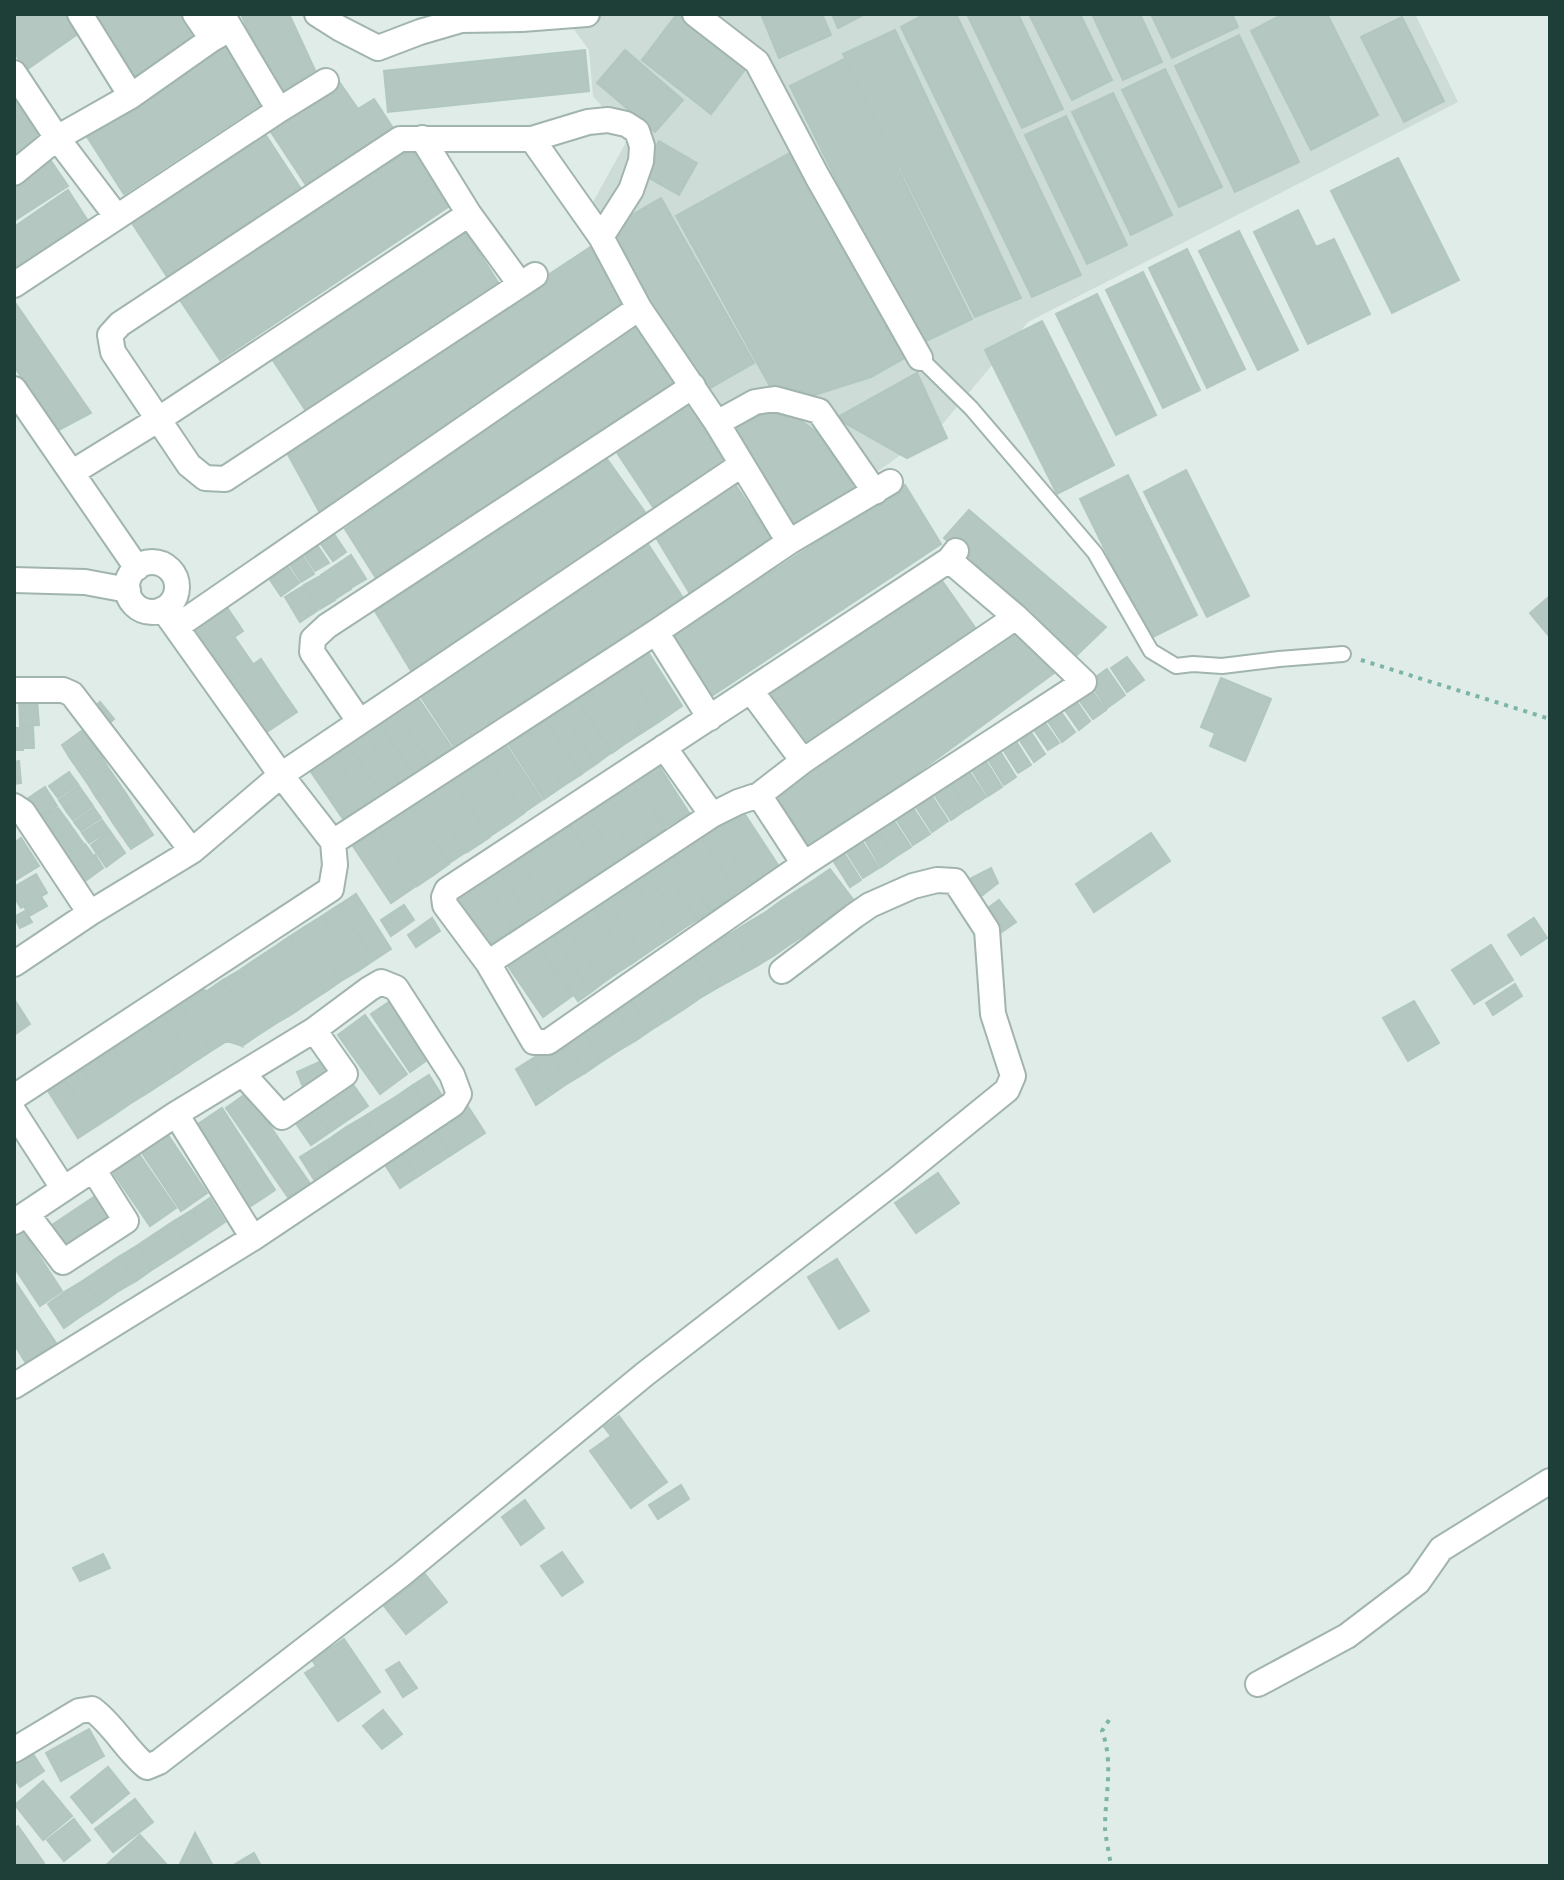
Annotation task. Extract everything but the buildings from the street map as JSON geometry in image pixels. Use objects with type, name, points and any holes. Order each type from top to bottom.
[{"type":"street","points":[[80,14],[131,96]]},
{"type":"street","points":[[195,14],[221,27],[279,110]]},
{"type":"street","points":[[317,14],[378,48],[461,20],[587,14]]},
{"type":"street","points":[[695,14],[757,62],[817,176],[920,358]]},
{"type":"street","points":[[14,173],[57,138],[131,96],[221,27]]},
{"type":"street","points":[[14,73],[57,138],[117,217]]},
{"type":"street","points":[[14,285],[326,81]]},
{"type":"street","points":[[422,138],[469,214],[527,280],[225,479],[205,478],[189,465],[113,352],[110,335],[120,324],[385,148],[400,139],[422,138],[532,139],[588,122],[608,120],[626,124],[637,131],[642,146],[641,161],[631,190],[601,237]]},
{"type":"street","points":[[532,139],[601,237],[639,308],[717,423],[789,542]]},
{"type":"street","points":[[73,472],[159,419],[469,214]]},
{"type":"street","points":[[170,618],[639,308]]},
{"type":"street","points":[[359,721],[312,652],[313,639],[327,626],[693,386]]},
{"type":"street","points":[[14,389],[73,472],[132,579],[134,604],[140,609],[170,618],[281,775],[333,842],[335,865],[331,889],[14,1097]]},
{"type":"street","points":[[333,842],[789,542],[882,487],[819,411],[775,399],[755,402],[717,423]]},
{"type":"street","points":[[14,964],[192,851],[281,775],[741,465]]},
{"type":"street","points":[[952,556],[1016,617],[1084,682],[804,864],[548,1042],[534,1042],[488,963],[445,905],[447,890],[952,556]]},
{"type":"street","points":[[14,580],[85,582],[132,579],[152,562],[161,564],[173,574],[177,590],[170,605],[170,618]]},
{"type":"street","points":[[488,963],[712,815],[759,795],[803,761],[1016,617]]},
{"type":"street","points":[[656,632],[710,718]]},
{"type":"street","points":[[14,690],[63,690],[72,694],[192,851]]},
{"type":"street","points":[[751,691],[803,761]]},
{"type":"street","points":[[664,747],[712,815]]},
{"type":"street","points":[[759,795],[804,864]]},
{"type":"street","points":[[17,812],[90,913]]},
{"type":"street","points":[[14,1750],[79,1711],[92,1709],[104,1718],[133,1755],[147,1767],[159,1762],[402,1574],[645,1374],[895,1181],[1007,1090],[1013,1076],[993,1014],[987,930],[955,881],[937,880],[913,886],[870,905],[782,971]]},
{"type":"street","points":[[18,1374],[253,1238],[453,1104],[459,1094],[452,1075],[396,988],[381,982],[314,1030],[176,1114],[63,1188],[20,1218],[63,1262],[126,1221],[93,1169]]},
{"type":"street","points":[[243,1074],[282,1117],[345,1074],[314,1030]]},
{"type":"street","points":[[14,1112],[63,1188]]},
{"type":"street","points":[[176,1114],[253,1238]]},
{"type":"street","points":[[1258,1684],[1347,1636],[1418,1582],[1441,1549],[1550,1481]]},
{"type":"lane","points":[[920,358],[971,408],[1095,553],[1151,651],[1176,666],[1222,666],[1343,654]]},
{"type":"path","points":[[1343,654],[1550,719]]},
{"type":"path","points":[[1109,1720],[1102,1731],[1107,1744],[1109,1769],[1105,1829],[1111,1866]]},
{"type":"shaded area","points":[[563,14],[1415,14],[1458,102],[1028,322],[941,426],[789,535],[588,211],[629,137],[593,96],[589,50]]}]
